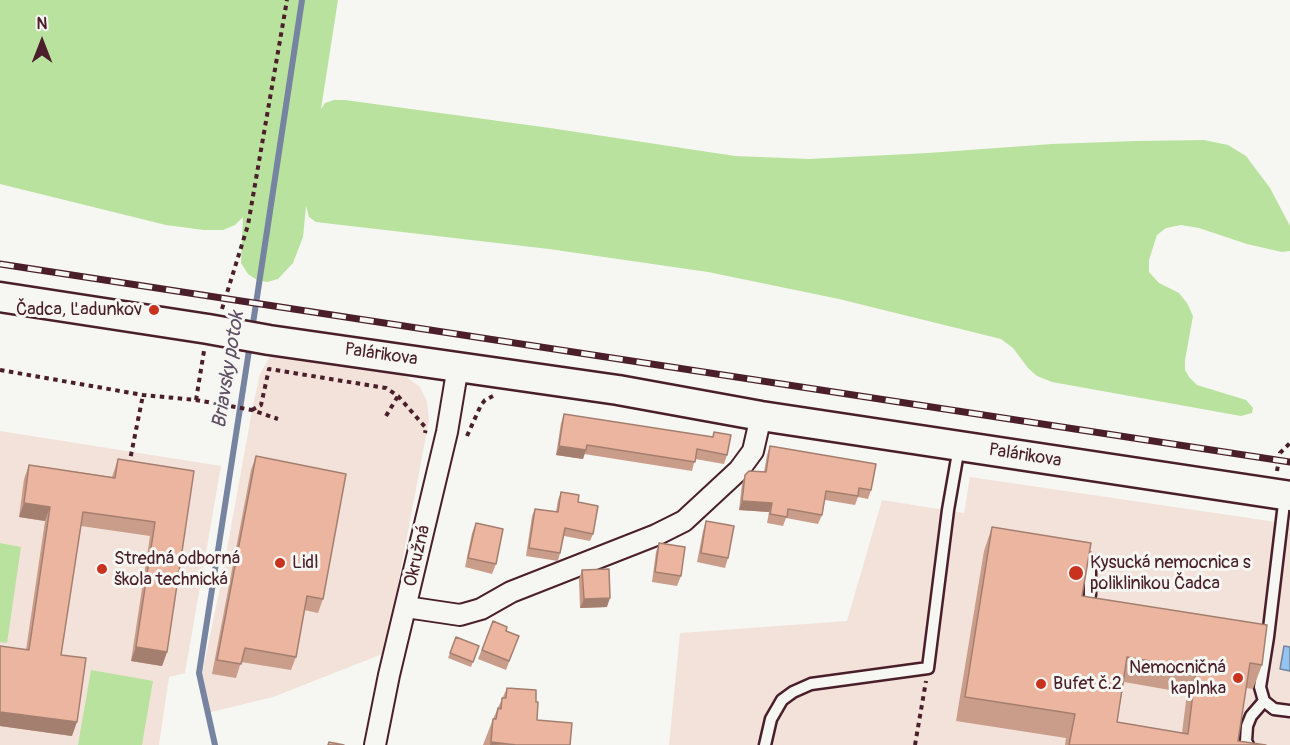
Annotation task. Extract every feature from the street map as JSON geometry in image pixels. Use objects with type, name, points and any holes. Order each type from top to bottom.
[{"type":"main road","name":"Palárikova","points":[[0,297],[214,322],[242,336],[618,390],[761,416],[1283,495]]},
{"type":"street","name":"Okružná","points":[[375,745],[389,675],[447,432],[458,366]]},
{"type":"street","points":[[406,607],[460,615],[481,609],[511,592],[656,535],[684,521],[739,470],[753,451],[761,416]]},
{"type":"lane","points":[[765,745],[771,718],[782,700],[793,692],[811,684],[928,669],[948,510],[960,446]]},
{"type":"lane","points":[[1283,495],[1268,637],[1260,687],[1264,701],[1274,709],[1290,711]]},
{"type":"lane","points":[[1090,559],[1090,595]]},
{"type":"lane","points":[[1248,745],[1247,726],[1251,716],[1264,701]]},
{"type":"path","points":[[196,400],[214,322],[248,225],[287,0]]},
{"type":"path","points":[[252,410],[261,405],[269,369],[386,387],[398,396],[426,428],[424,440]]},
{"type":"path","points":[[0,370],[143,395],[196,400],[252,410],[278,419]]},
{"type":"path","points":[[127,475],[143,395]]},
{"type":"path","points":[[386,416],[398,396]]},
{"type":"path","points":[[467,436],[481,405],[492,396]]},
{"type":"path","points":[[1283,495],[1280,453],[1290,443]]},
{"type":"path","points":[[915,745],[928,669]]},
{"type":"shaded area","points":[[272,353],[397,370],[420,387],[427,401],[429,420],[385,653],[273,697],[207,713],[202,674],[253,405],[260,374]]},
{"type":"shaded area","name":"Stredná odborná škola technická","points":[[0,431],[221,466],[185,673],[169,677],[159,745],[0,745]]},
{"type":"shaded area","name":"Kysucká nemocnica s poliklinikou Čadca","points":[[970,477],[1290,524],[1290,745],[669,745],[680,633],[847,621],[882,500],[964,513]]},
{"type":"green space","points":[[0,0],[338,0],[321,109],[325,103],[345,100],[735,156],[809,159],[1136,141],[1204,140],[1228,145],[1246,156],[1270,188],[1290,226],[1290,251],[1282,252],[1247,244],[1199,228],[1181,225],[1166,228],[1157,235],[1149,260],[1149,272],[1159,283],[1179,293],[1193,316],[1185,360],[1185,370],[1189,377],[1197,385],[1246,400],[1253,408],[1252,413],[1241,416],[1052,382],[1037,376],[1013,348],[1001,339],[839,299],[708,272],[549,249],[316,222],[309,217],[306,206],[303,237],[293,263],[278,279],[267,282],[257,280],[248,274],[241,263],[243,217],[235,225],[223,230],[166,225],[0,184]]},
{"type":"green space","points":[[0,543],[21,547],[7,643],[0,642]]},
{"type":"green space","points":[[91,670],[153,681],[142,745],[78,745]]},
{"type":"water","points":[[1284,646],[1290,647],[1290,671],[1280,669]]},
{"type":"building","points":[[564,414],[713,437],[714,432],[731,435],[727,455],[697,449],[695,462],[587,445],[586,450],[559,446]]},
{"type":"building","points":[[770,446],[876,464],[871,490],[859,488],[858,496],[826,491],[822,515],[788,509],[787,517],[770,514],[772,503],[742,501],[745,475],[749,471],[766,472]]},
{"type":"building","name":"Lidl","points":[[256,456],[346,474],[323,599],[307,596],[296,657],[245,648],[241,664],[217,660]]},
{"type":"building","points":[[118,459],[194,471],[167,652],[136,647],[155,522],[83,512],[61,655],[86,658],[77,722],[0,712],[0,646],[29,650],[50,507],[24,503],[29,465],[115,478]]},
{"type":"building","points":[[561,492],[579,495],[578,502],[598,506],[593,534],[565,528],[560,553],[529,548],[535,509],[558,512]]},
{"type":"building","points":[[706,521],[734,526],[728,558],[701,553]]},
{"type":"building","points":[[476,523],[503,529],[496,564],[468,558]]},
{"type":"building","points":[[992,527],[1091,543],[1082,596],[1267,625],[1262,665],[1250,663],[1238,741],[1266,745],[1069,745],[1075,714],[965,697]],"holes":[[[1127,657],[1196,669],[1188,734],[1117,722]]]},
{"type":"building","points":[[659,543],[685,547],[681,576],[655,572]]},
{"type":"building","points":[[609,569],[610,598],[584,599],[582,570]]},
{"type":"building","points":[[493,621],[507,627],[506,631],[519,636],[509,661],[482,650]]},
{"type":"building","points":[[456,637],[479,646],[473,662],[450,653]]},
{"type":"building","points":[[507,688],[536,690],[537,720],[572,723],[570,745],[516,745],[491,742],[493,719],[496,719],[498,708],[501,709],[502,698],[506,698]]},
{"type":"building","points":[[329,742],[344,745],[328,745]]},
{"type":"waterway","name":"Briavsky potok","points":[[252,330],[302,0]]},
{"type":"waterway","name":"Briavsky potok","points":[[215,745],[199,673],[250,344]]},
{"type":"railway","points":[[0,264],[1290,462]]},
{"type":"place","name":"Čadca, Ľadunkov","points":[[154,310]]},
{"type":"place","name":"Lidl","points":[[280,563]]},
{"type":"place","name":"Stredná odborná škola technická","points":[[102,569]]},
{"type":"place","name":"Kysucká nemocnica s poliklinikou Čadca","points":[[1076,573]]},
{"type":"place","name":"Nemocničná kaplnka","points":[[1238,678]]},
{"type":"place","name":"Bufet č.2","points":[[1041,684]]}]
